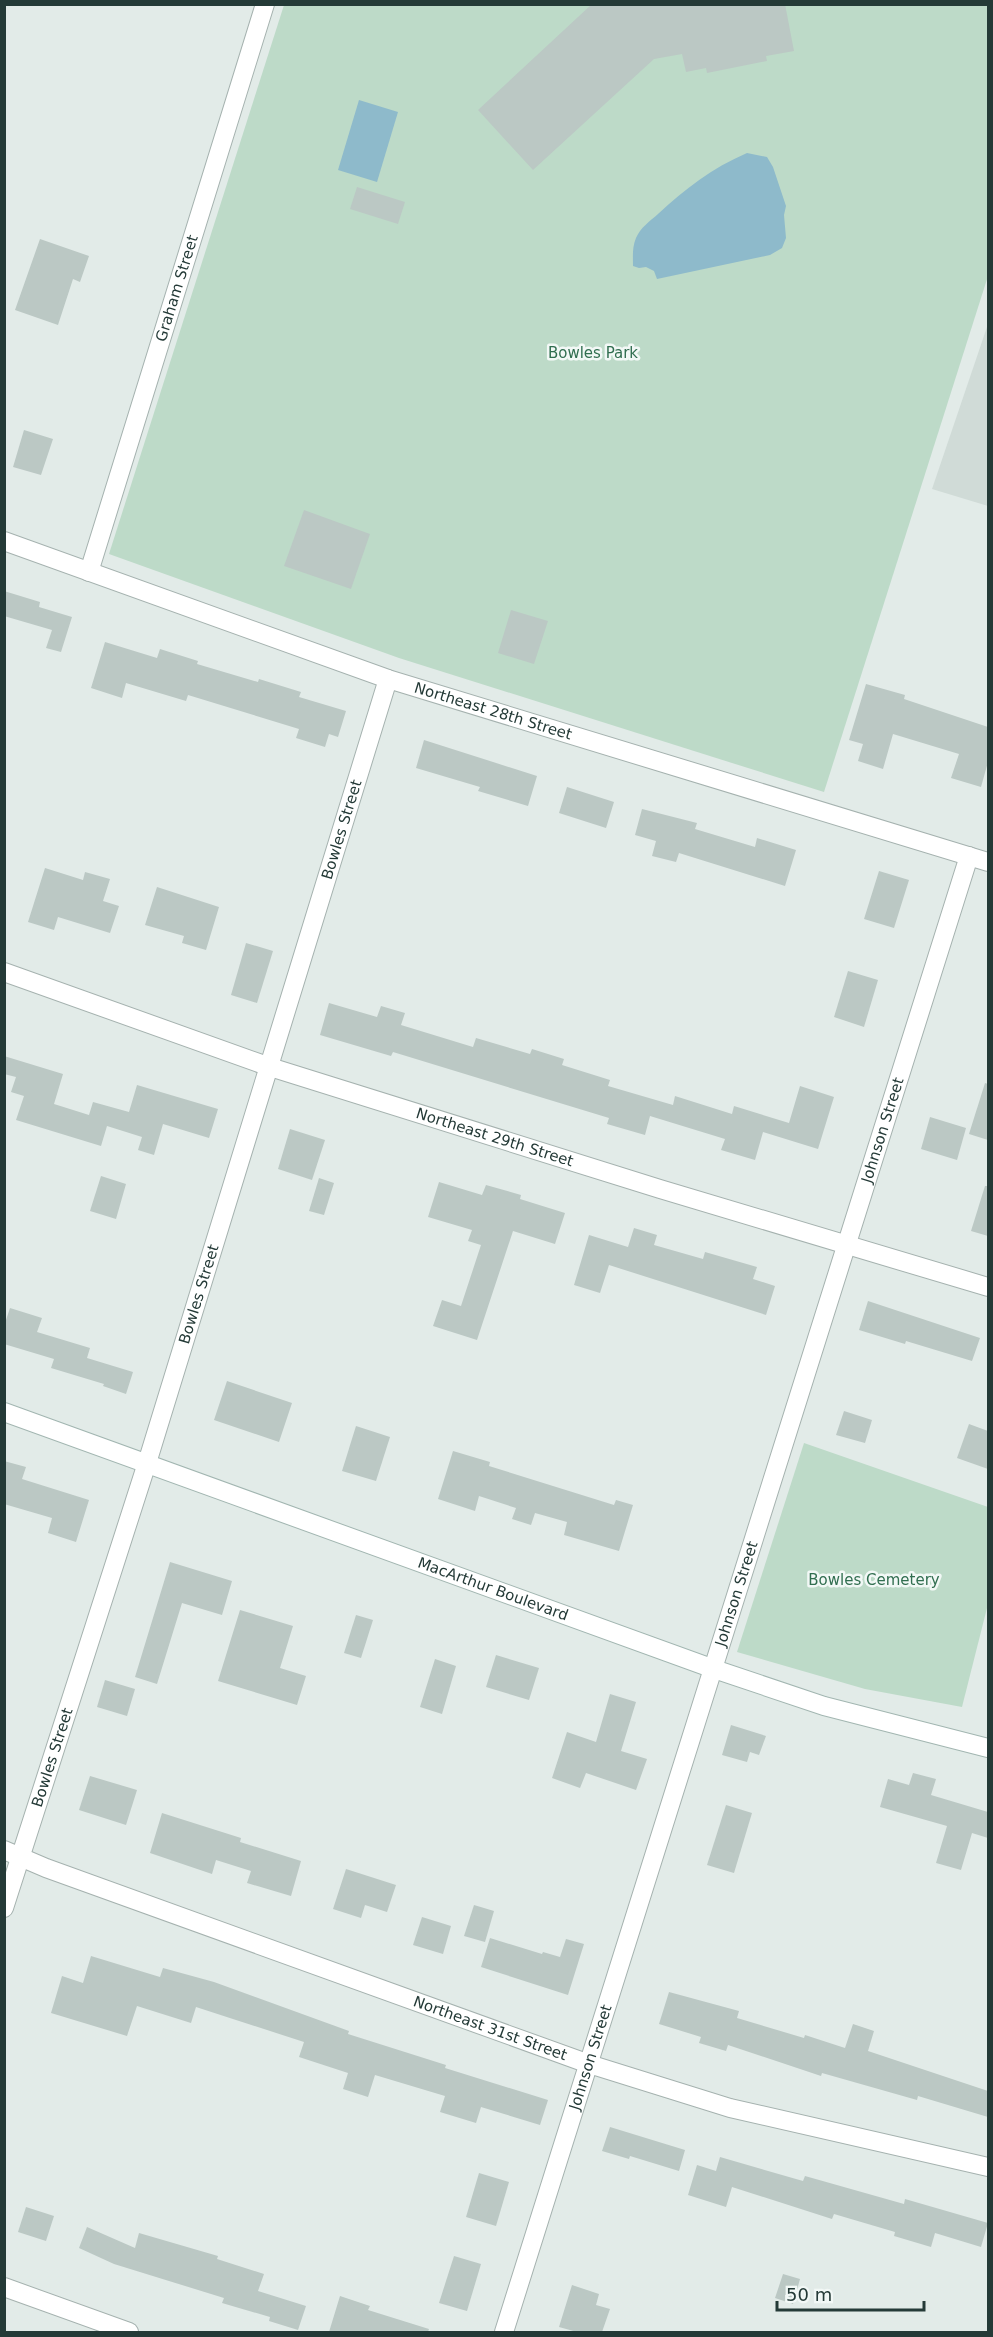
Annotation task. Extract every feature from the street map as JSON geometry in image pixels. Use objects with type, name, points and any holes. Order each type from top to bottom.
[{"type":"street","name":"Graham Street","points":[[89,572],[265,4]]},
{"type":"street","name":"Northeast 28th Street","points":[[4,541],[388,679],[988,862]]},
{"type":"street","name":"Bowles Street","points":[[4,1908],[13,1853],[147,1463],[388,679]]},
{"type":"street","name":"Johnson Street","points":[[504,2332],[969,856]]},
{"type":"street","name":"Northeast 29th Street","points":[[4,972],[270,1067],[988,1287]]},
{"type":"street","name":"MacArthur Boulevard","points":[[4,1412],[714,1669],[824,1706],[988,1748]]},
{"type":"street","name":"Northeast 31st Street","points":[[13,1853],[46,1868],[589,2064],[730,2108],[988,2167]]},
{"type":"street","points":[[4,2287],[129,2332]]},
{"type":"shaded area","points":[[988,324],[988,506],[932,489]]},
{"type":"green space","name":"Bowles Park","points":[[284,5],[988,5],[988,276],[824,792],[399,658],[109,554]]},
{"type":"green space","name":"Bowles Cemetery","points":[[804,1443],[988,1507],[988,1604],[962,1707],[865,1689],[737,1652]]},
{"type":"water","points":[[359,100],[398,112],[377,182],[338,170]]},
{"type":"water","points":[[747,153],[767,157],[773,167],[786,206],[784,215],[786,238],[782,248],[770,255],[657,279],[654,271],[646,267],[633,266],[635,241],[646,225],[700,180],[722,165]]},
{"type":"building","points":[[592,4],[785,4],[794,51],[766,56],[767,61],[707,73],[706,68],[686,72],[682,54],[654,59],[533,170],[478,110]]},
{"type":"building","points":[[357,187],[405,202],[398,224],[350,209]]},
{"type":"building","points":[[40,239],[89,256],[80,282],[73,279],[58,325],[15,310]]},
{"type":"building","points":[[24,430],[53,439],[41,475],[13,467]]},
{"type":"building","points":[[304,510],[370,534],[351,589],[284,566]]},
{"type":"building","points":[[4,591],[40,602],[39,607],[72,617],[61,652],[46,648],[52,630],[4,616]]},
{"type":"building","points":[[511,610],[548,621],[534,664],[498,653]]},
{"type":"building","points":[[105,642],[157,658],[160,649],[198,661],[197,664],[301,692],[299,697],[346,711],[338,737],[329,734],[325,747],[296,738],[299,729],[188,695],[186,701],[126,683],[122,698],[91,688]]},
{"type":"building","points":[[866,684],[905,695],[904,699],[988,727],[988,762],[981,787],[951,778],[959,754],[893,734],[883,769],[858,761],[863,744],[849,740]]},
{"type":"building","points":[[424,740],[537,776],[528,806],[478,791],[480,787],[416,768]]},
{"type":"building","points":[[567,787],[614,802],[606,828],[559,813]]},
{"type":"building","points":[[642,809],[697,823],[695,829],[755,847],[757,838],[796,850],[785,886],[679,853],[676,862],[652,856],[656,841],[635,835]]},
{"type":"building","points":[[45,868],[83,880],[85,872],[110,879],[103,901],[119,906],[110,933],[58,917],[54,930],[28,922]]},
{"type":"building","points":[[879,871],[909,880],[894,928],[864,919]]},
{"type":"building","points":[[157,887],[219,907],[206,950],[182,943],[184,936],[145,925]]},
{"type":"building","points":[[246,943],[273,951],[257,1003],[231,995]]},
{"type":"building","points":[[848,971],[878,980],[864,1027],[834,1017]]},
{"type":"building","points":[[329,1003],[377,1017],[381,1006],[405,1013],[401,1025],[473,1047],[476,1038],[530,1054],[532,1049],[564,1059],[562,1065],[610,1080],[608,1086],[673,1105],[675,1096],[732,1114],[734,1106],[789,1123],[800,1086],[834,1097],[818,1149],[763,1132],[755,1160],[721,1150],[725,1139],[650,1116],[645,1135],[607,1124],[609,1118],[393,1052],[391,1056],[320,1035]]},
{"type":"building","points":[[4,1056],[63,1074],[54,1104],[89,1115],[93,1102],[129,1112],[137,1085],[218,1109],[209,1138],[163,1124],[154,1155],[138,1150],[142,1137],[107,1126],[101,1146],[16,1120],[24,1096],[11,1092],[16,1077],[4,1074]]},
{"type":"building","points":[[985,1083],[988,1084],[988,1140],[969,1134]]},
{"type":"building","points":[[930,1117],[966,1128],[957,1160],[921,1149]]},
{"type":"building","points":[[290,1129],[325,1140],[312,1180],[278,1169]]},
{"type":"building","points":[[101,1176],[126,1184],[116,1219],[90,1211]]},
{"type":"building","points":[[319,1178],[334,1183],[324,1215],[309,1211]]},
{"type":"building","points":[[439,1182],[482,1195],[486,1185],[521,1195],[520,1199],[565,1213],[555,1244],[513,1231],[477,1340],[433,1326],[442,1300],[461,1306],[481,1245],[468,1241],[472,1230],[428,1217]]},
{"type":"building","points":[[985,1186],[988,1186],[988,1236],[971,1231]]},
{"type":"building","points":[[634,1228],[657,1235],[654,1245],[703,1259],[705,1252],[757,1267],[753,1279],[775,1286],[766,1315],[609,1265],[600,1293],[574,1285],[589,1235],[628,1247]]},
{"type":"building","points":[[868,1301],[980,1338],[972,1361],[906,1341],[905,1344],[859,1330]]},
{"type":"building","points":[[10,1308],[42,1318],[37,1332],[90,1348],[87,1358],[133,1372],[126,1394],[103,1386],[104,1384],[51,1368],[54,1359],[4,1344],[4,1326]]},
{"type":"building","points":[[227,1381],[292,1403],[279,1442],[214,1420]]},
{"type":"building","points":[[844,1411],[872,1420],[865,1443],[836,1435]]},
{"type":"building","points":[[969,1424],[988,1431],[988,1469],[957,1458]]},
{"type":"building","points":[[356,1426],[390,1437],[376,1481],[342,1471]]},
{"type":"building","points":[[453,1451],[490,1462],[489,1466],[614,1505],[616,1500],[633,1505],[619,1551],[564,1535],[567,1522],[535,1513],[531,1525],[512,1519],[516,1508],[479,1496],[475,1511],[438,1499]]},
{"type":"building","points":[[4,1461],[26,1467],[22,1479],[89,1500],[76,1542],[48,1533],[52,1518],[4,1504]]},
{"type":"building","points":[[170,1562],[232,1581],[222,1615],[182,1603],[157,1684],[135,1677]]},
{"type":"building","points":[[240,1610],[293,1626],[280,1668],[306,1676],[297,1705],[218,1681]]},
{"type":"building","points":[[356,1615],[373,1620],[361,1658],[344,1653]]},
{"type":"building","points":[[496,1655],[539,1668],[529,1700],[486,1687]]},
{"type":"building","points":[[435,1659],[456,1666],[442,1714],[420,1707]]},
{"type":"building","points":[[105,1680],[135,1689],[127,1716],[97,1707]]},
{"type":"building","points":[[610,1694],[636,1702],[621,1751],[647,1759],[636,1790],[586,1773],[580,1788],[552,1778],[567,1732],[596,1742]]},
{"type":"building","points":[[731,1725],[766,1736],[759,1755],[750,1752],[747,1762],[722,1755]]},
{"type":"building","points":[[913,1773],[936,1779],[931,1795],[988,1812],[988,1838],[972,1833],[961,1870],[936,1863],[947,1826],[880,1807],[888,1779],[909,1785]]},
{"type":"building","points":[[90,1776],[137,1790],[126,1825],[79,1810]]},
{"type":"building","points":[[726,1805],[752,1813],[734,1873],[707,1865]]},
{"type":"building","points":[[162,1813],[241,1838],[240,1842],[301,1861],[291,1896],[247,1883],[251,1871],[216,1860],[212,1874],[150,1853]]},
{"type":"building","points":[[346,1869],[396,1885],[387,1912],[365,1905],[361,1918],[333,1909]]},
{"type":"building","points":[[474,1905],[494,1911],[485,1942],[464,1936]]},
{"type":"building","points":[[422,1917],[451,1926],[443,1954],[413,1945]]},
{"type":"building","points":[[490,1938],[542,1954],[543,1952],[560,1957],[566,1939],[584,1944],[568,1995],[481,1967]]},
{"type":"building","points":[[91,1956],[160,1977],[163,1968],[214,1982],[349,2031],[348,2034],[446,2065],[445,2068],[548,2100],[540,2125],[481,2107],[476,2123],[440,2112],[445,2096],[375,2075],[368,2097],[343,2089],[348,2073],[299,2057],[304,2042],[196,2007],[191,2023],[137,2006],[127,2036],[51,2013],[62,1976],[83,1983]]},
{"type":"building","points":[[669,1992],[739,2011],[737,2018],[804,2038],[805,2035],[845,2048],[853,2024],[874,2031],[868,2051],[988,2091],[988,2117],[918,2096],[917,2100],[822,2073],[821,2076],[728,2045],[726,2051],[699,2043],[701,2037],[659,2024]]},
{"type":"building","points":[[610,2127],[685,2150],[679,2171],[630,2156],[629,2159],[602,2151]]},
{"type":"building","points":[[720,2157],[803,2181],[805,2176],[904,2204],[905,2199],[988,2223],[981,2247],[935,2233],[931,2247],[894,2236],[895,2232],[834,2214],[832,2219],[732,2187],[726,2207],[688,2195],[697,2165],[716,2171]]},
{"type":"building","points":[[479,2173],[509,2182],[496,2226],[466,2217]]},
{"type":"building","points":[[26,2207],[54,2216],[46,2241],[18,2232]]},
{"type":"building","points":[[87,2227],[135,2248],[139,2233],[218,2256],[217,2259],[264,2274],[258,2291],[306,2306],[298,2330],[269,2321],[270,2317],[222,2303],[224,2298],[114,2264],[79,2248]]},
{"type":"building","points":[[454,2256],[481,2264],[467,2311],[439,2303]]},
{"type":"building","points":[[783,2274],[800,2279],[793,2304],[775,2298]]},
{"type":"building","points":[[572,2285],[599,2294],[596,2305],[610,2309],[602,2332],[577,2332],[559,2327]]},
{"type":"building","points":[[340,2296],[370,2306],[368,2310],[429,2329],[428,2332],[329,2332]]}]
